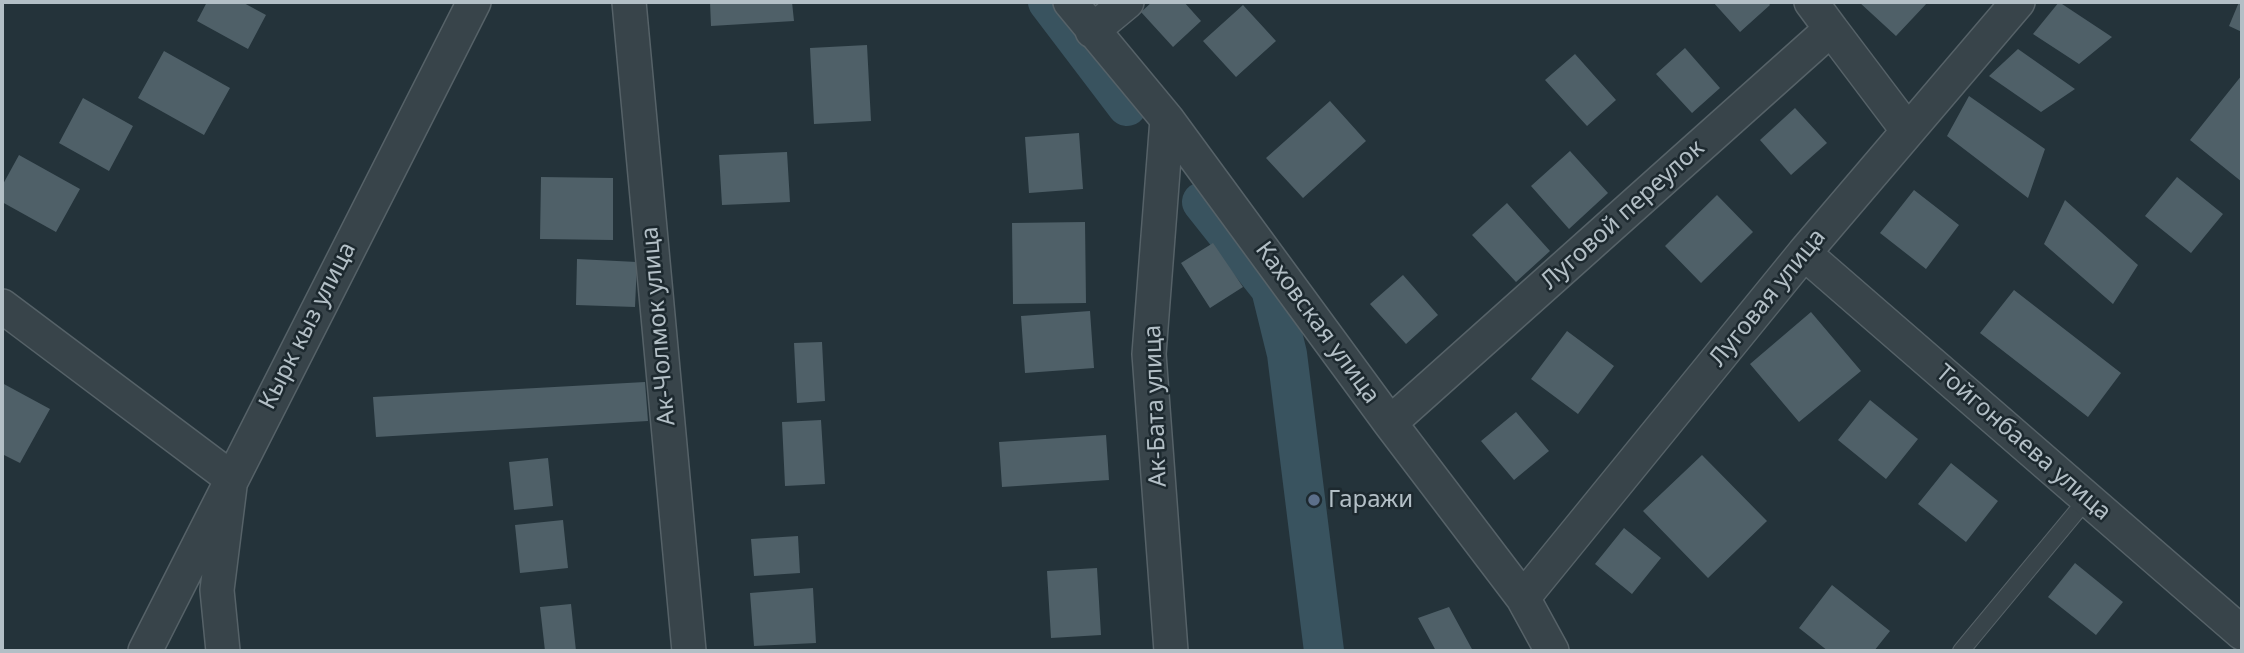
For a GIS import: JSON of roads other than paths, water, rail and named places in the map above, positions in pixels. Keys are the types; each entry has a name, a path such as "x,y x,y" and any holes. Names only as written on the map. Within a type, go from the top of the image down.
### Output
{"street":[{"name":"Кырк кыз улица","path":"145,651 230,478 474,2"},
{"name":"Ак-Чолмок улица","path":"629,2 689,651"},
{"name":"Каховская улица","path":"1070,2 1167,119 1390,423 1524,598 1552,651"},
{"path":"1092,31 1127,2"},
{"path":"1811,2 1908,131"},
{"name":"Луговая улица","path":"1524,598 1804,253 2018,2"},
{"name":"Луговой переулок","path":"1390,423 1831,29"},
{"name":"Ак-Бата улица","path":"1167,119 1149,354 1171,651"},
{"name":"Тойгонбаева улица","path":"1804,253 2242,633"},
{"path":"2,306 230,478 217,590 223,651"}],"lane":[{"path":"1961,651 2087,499"}],"waterway":[{"path":"1048,2 1127,106"},
{"path":"1202,202 1271,289 1287,354 1324,651"}],"place":[{"name":"Гаражи","path":"1314,500"}]}
